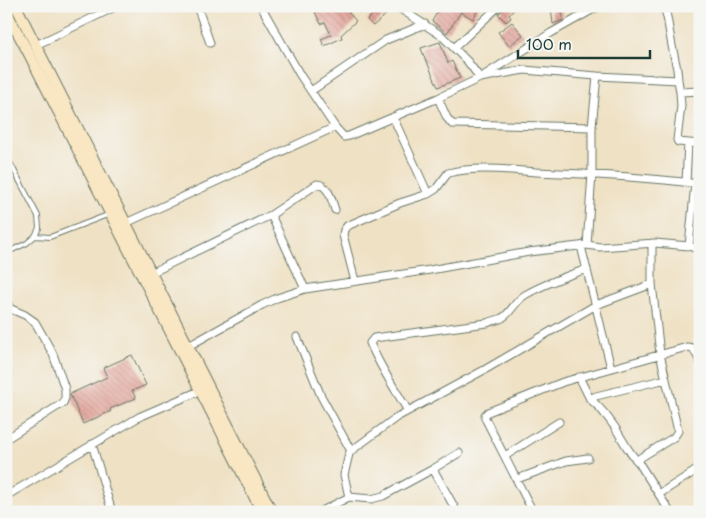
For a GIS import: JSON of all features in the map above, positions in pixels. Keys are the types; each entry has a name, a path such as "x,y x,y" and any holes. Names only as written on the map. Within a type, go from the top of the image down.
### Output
{"main road":[{"path":"16,6 151,273 184,349"},
{"path":"6,11 30,54 110,214 184,349 262,512"},
{"path":"204,389 272,512"}],"street":[{"path":"36,45 116,6"},
{"path":"198,6 210,43"},
{"path":"261,6 300,75 334,127 344,137 393,118 480,78 551,32 599,6"},
{"path":"396,6 442,36 468,62 480,78"},
{"path":"454,48 499,6"},
{"path":"664,6 680,92 681,106 677,140 678,142 700,144"},
{"path":"311,91 386,40 425,24"},
{"path":"480,78 524,70 678,80"},
{"path":"597,76 592,127 592,174 584,246 587,269 611,368"},
{"path":"680,92 700,91"},
{"path":"438,98 447,118 452,124 592,127"},
{"path":"393,118 428,194"},
{"path":"126,223 334,127"},
{"path":"686,182 688,143"},
{"path":"355,281 343,236 347,226 428,194 436,189 448,173 458,171 487,170 592,174 697,183 689,246"},
{"path":"151,273 271,215 317,184 321,184 326,188 335,210"},
{"path":"271,215 305,289"},
{"path":"639,463 640,458 674,437 678,431 660,354 652,284 652,243"},
{"path":"184,349 262,305 305,289 430,270 529,252 584,246 600,247 652,243 689,246 700,250"},
{"path":"408,411 372,348 370,343 374,338 487,322 502,318 508,313 515,302 524,296 566,276 587,269"},
{"path":"349,498 344,475 351,450 397,417 486,369 596,305 652,284"},
{"path":"6,439 62,403 65,398 65,389 53,354 35,322 25,314 9,309"},
{"path":"298,337 321,396 351,450"},
{"path":"533,512 485,418 488,412 563,382 660,354 691,347 700,361"},
{"path":"579,377 590,399 600,407 670,512"},
{"path":"590,399 666,379"},
{"path":"6,496 139,417 204,389"},
{"path":"505,456 559,422"},
{"path":"92,444 112,512"},
{"path":"320,512 349,498 371,499 383,496 459,453"},
{"path":"516,479 561,462 588,458"},
{"path":"659,494 700,468"},
{"path":"433,469 457,512"}],"lane":[{"path":"6,155 38,216 39,228 35,236 27,243 6,253"},
{"path":"35,236 50,237 110,214"},
{"path":"6,293 9,309"}],"building":[{"path":"327,6 343,6 356,21 341,35 342,38 324,46 321,39 331,35 325,22 321,24 315,12"},
{"path":"382,6 385,6 390,11 373,26 367,20"},
{"path":"441,6 480,6 473,19 461,12 447,33 432,21"},
{"path":"504,6 517,6 509,15 511,18 506,22 498,14 503,10"},
{"path":"561,6 563,20 553,24 551,7"},
{"path":"512,22 523,35 509,46 498,32"},
{"path":"440,42 448,63 452,61 460,78 438,87 421,48"},
{"path":"132,355 146,385 132,391 136,398 110,409 111,411 83,424 70,394 107,377 103,368"}]}
